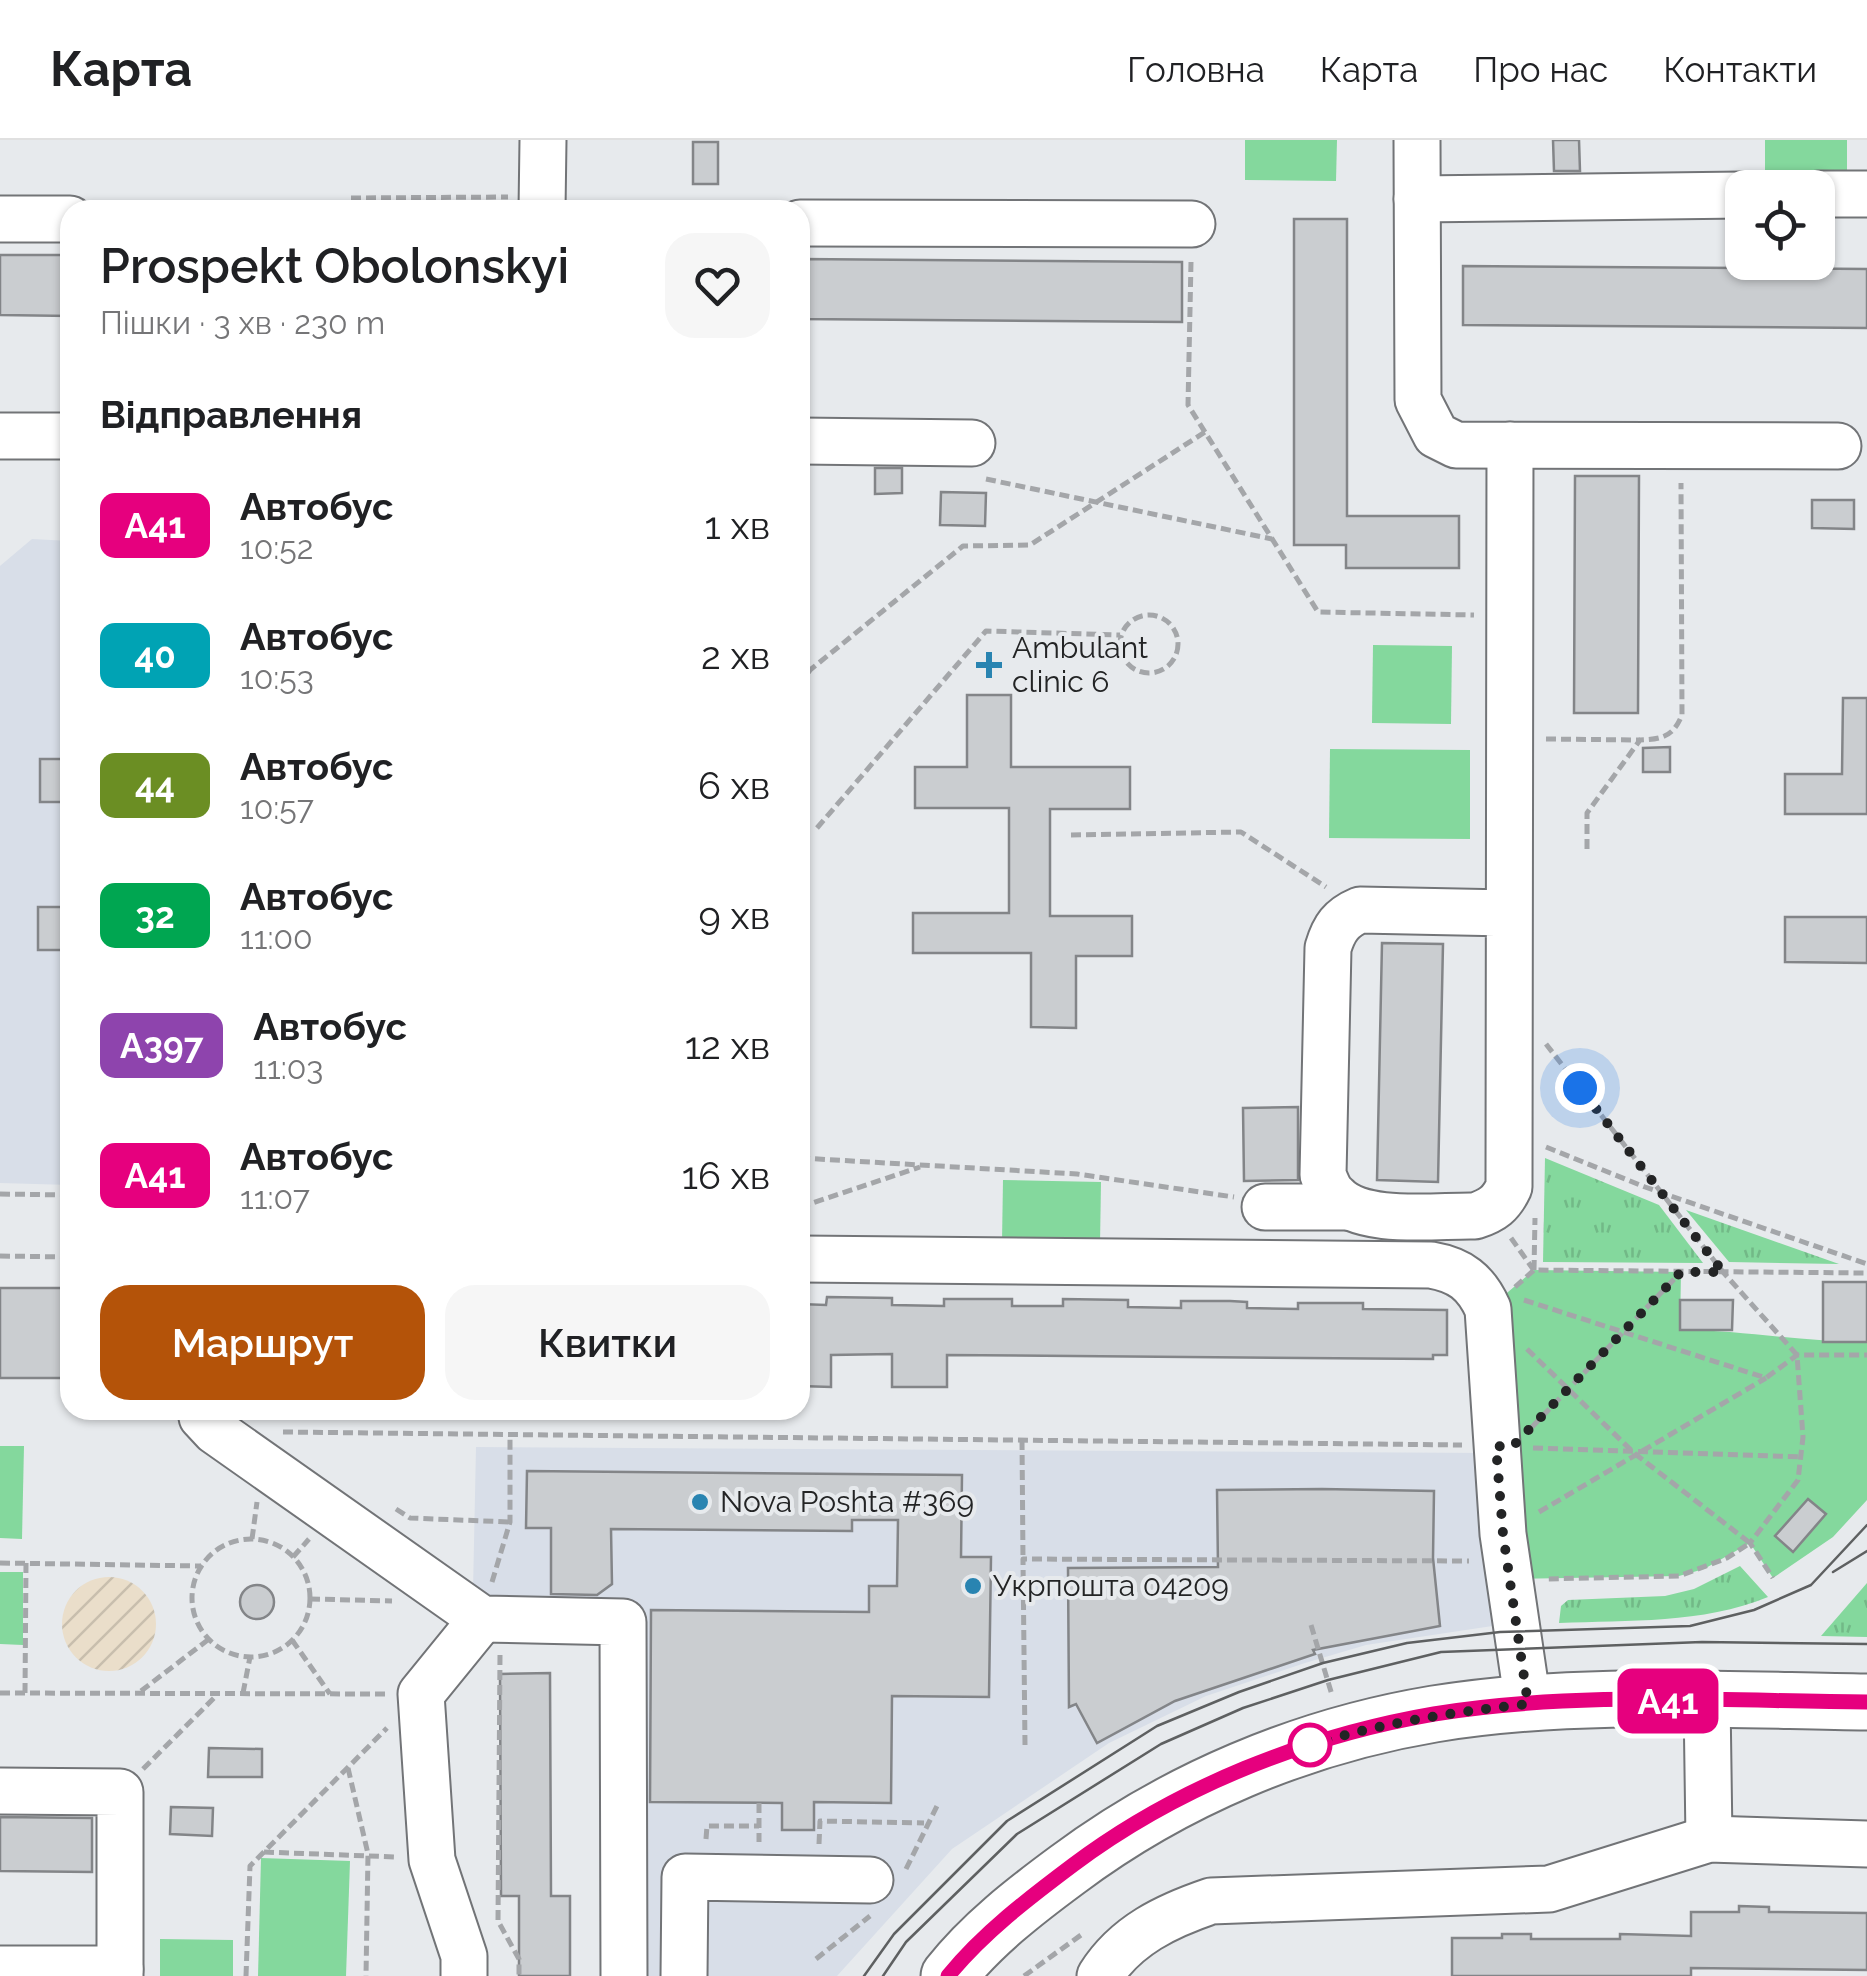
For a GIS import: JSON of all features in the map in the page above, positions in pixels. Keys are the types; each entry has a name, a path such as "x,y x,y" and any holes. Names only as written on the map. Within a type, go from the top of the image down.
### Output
{"main road":[{"path":"948,1976 967,1953 1034,1894 1108,1839 1182,1796 1290,1752 1355,1731 1434,1714 1528,1704 1867,1702"}],"lane":[{"path":"542,200 543,140"},
{"path":"1417,140 1418,400 1436,435 1456,445 1838,446"},
{"path":"1835,194 1867,194"},
{"path":"1417,199 1725,195"},
{"path":"0,219 60,219"},
{"path":"810,223 1192,224"},
{"path":"0,436 60,436"},
{"path":"810,441 972,443"},
{"path":"1508,914 1360,910 1346,916 1334,930 1328,948 1323,1175 1333,1195 1348,1207 1370,1215 1475,1216 1492,1211 1509,1187 1510,445"},
{"path":"1265,1207 1348,1207"},
{"path":"810,1259 1430,1265 1450,1268 1467,1278 1488,1309 1504,1446 1503,1534 1528,1704"},
{"path":"208,1420 215,1431 480,1624 623,1622 624,1976"},
{"path":"464,1976 464,1956 432,1860 421,1694 480,1624"},
{"path":"1707,1700 1709,1839"},
{"path":"0,1791 120,1792 120,1972 0,1969"},
{"path":"1100,1976 1115,1953 1166,1916 1211,1901 1549,1889 1709,1839 1867,1844"},
{"path":"684,1976 685,1878 870,1880"}],"path":[{"path":"348,200 426,200"},
{"path":"1192,224 1188,405 1318,612 1510,616"},
{"path":"810,670 963,546 1030,545 1205,432"},
{"path":"972,443 978,477 1272,540"},
{"path":"1509,738 1640,740 1663,738 1677,728 1682,715 1680,445"},
{"path":"1152,615 1170,624 1176,632 1177,652 1167,667 1158,672 1140,672 1120,653 1120,634 1133,619 1152,615"},
{"path":"816,828 986,631 1120,634"},
{"path":"1586,849 1588,813 1640,740"},
{"path":"1070,835 1241,832 1360,910"},
{"path":"1510,1579 1679,1576 1716,1564 1750,1542 1798,1480 1802,1457 1797,1355 1723,1272 1540,1035"},
{"path":"1510,1133 1662,1193 1867,1264"},
{"path":"810,1159 1078,1174 1226,1194 1265,1207"},
{"path":"810,1204 925,1165"},
{"path":"0,1194 60,1195"},
{"path":"0,1256 60,1257"},
{"path":"1766,1378 1507,1294 1534,1270 1867,1272"},
{"path":"1504,1446 1567,1390 1681,1272"},
{"path":"1488,1309 1634,1454 1750,1542 1773,1578"},
{"path":"1023,1559 1488,1561 1503,1534 1766,1378 1797,1355 1867,1355"},
{"path":"283,1432 1504,1446 1634,1454 1802,1457"},
{"path":"510,1434 510,1522 480,1624 498,1921 519,1959 519,1976"},
{"path":"1022,1440 1025,1745"},
{"path":"394,1508 410,1518 510,1522"},
{"path":"252,1539 281,1548 302,1569 310,1599 308,1614 292,1640 266,1656 250,1657 235,1655 209,1639 197,1623 192,1604 201,1566 232,1542 252,1539"},
{"path":"0,1563 201,1566"},
{"path":"25,1693 26,1564"},
{"path":"310,1599 480,1624"},
{"path":"1310,1625 1332,1698"},
{"path":"138,1693 209,1639"},
{"path":"292,1640 330,1694"},
{"path":"243,1694 250,1657"},
{"path":"0,1693 421,1694"},
{"path":"120,1792 218,1694"},
{"path":"246,1976 250,1866 421,1694"},
{"path":"348,1768 368,1854 366,1976"},
{"path":"760,1803 760,1846"},
{"path":"808,1846 819,1846 820,1821 924,1823"},
{"path":"707,1826 760,1826"},
{"path":"264,1852 432,1860"},
{"path":"1024,1976 1085,1933"}],"shaded area":[{"path":"32,539 60,540 60,1185 0,1183 0,566"},
{"path":"476,1447 1488,1453 1499,1625 1366,1645 1305,1663 1206,1696 1109,1743 952,1849 837,1976 617,1976 613,1635 494,1630 473,1591"},
{"path":"109,1577 127,1581 142,1591 152,1606 156,1624 152,1642 142,1657 127,1667 109,1671 91,1667 76,1657 66,1642 62,1624 66,1606 76,1591 91,1581"}],"green space":[{"path":"1245,140 1337,140 1336,181 1245,180"},
{"path":"1765,140 1847,140 1847,177 1835,177 1835,170 1765,170"},
{"path":"1373,645 1452,646 1451,724 1372,723"},
{"path":"1330,749 1470,750 1470,839 1329,838"},
{"path":"1545,1158 1659,1205 1703,1263 1543,1262"},
{"path":"1003,1180 1101,1182 1100,1244 1002,1242"},
{"path":"1686,1210 1839,1264 1729,1262"},
{"path":"1534,1270 1681,1272 1680,1330 1867,1342 1867,1500 1833,1537 1773,1578 1750,1543 1704,1569 1679,1576 1509,1579 1488,1309"},
{"path":"0,1446 24,1446 22,1539 0,1538"},
{"path":"1740,1566 1768,1597 1691,1616 1559,1623 1561,1606 1568,1600 1665,1596 1694,1589"},
{"path":"0,1572 23,1572 23,1645 0,1644"},
{"path":"1867,1583 1867,1637 1821,1636"},
{"path":"261,1858 350,1861 346,1976 258,1976"},
{"path":"160,1939 233,1940 233,1976 160,1976"}],"building":[{"path":"1553,140 1579,140 1580,171 1554,171"},
{"path":"693,142 718,142 718,184 693,184"},
{"path":"1294,219 1347,219 1347,516 1459,516 1459,568 1346,568 1346,545 1294,545"},
{"path":"0,255 60,255 60,316 0,315"},
{"path":"810,259 1182,262 1182,322 810,319"},
{"path":"1463,266 1725,268 1725,280 1835,280 1835,269 1867,269 1867,328 1463,325"},
{"path":"875,468 902,468 902,493 875,494"},
{"path":"1575,476 1639,476 1638,713 1574,713"},
{"path":"941,492 986,493 985,526 940,525"},
{"path":"1812,500 1854,500 1854,529 1812,528"},
{"path":"967,695 1011,695 1011,767 1130,767 1130,809 1050,809 1050,916 1132,916 1132,956 1076,956 1076,1028 1031,1027 1031,953 913,953 913,913 1009,913 1009,808 915,808 915,767 967,767"},
{"path":"1843,698 1867,698 1867,814 1785,814 1785,774 1842,774"},
{"path":"1670,747 1670,772 1643,772 1643,748"},
{"path":"40,759 60,759 60,802 40,802"},
{"path":"38,907 60,907 60,950 38,950"},
{"path":"1785,917 1867,917 1867,963 1785,962"},
{"path":"1382,943 1443,944 1438,1182 1377,1180"},
{"path":"1298,1107 1298,1180 1244,1181 1243,1108"},
{"path":"1823,1282 1867,1282 1867,1342 1823,1342"},
{"path":"0,1288 60,1288 60,1378 0,1378"},
{"path":"827,1297 892,1298 892,1305 944,1306 944,1299 1012,1299 1012,1306 1063,1306 1063,1299 1128,1300 1128,1307 1181,1308 1181,1301 1247,1302 1247,1308 1298,1309 1298,1303 1363,1303 1363,1309 1447,1310 1447,1355 1433,1355 1433,1359 947,1355 947,1387 892,1387 892,1354 831,1355 831,1387 810,1386 810,1304 826,1305"},
{"path":"1680,1300 1733,1300 1732,1330 1680,1330"},
{"path":"527,1471 962,1475 961,1557 991,1557 989,1697 892,1696 891,1803 814,1802 814,1830 782,1830 782,1803 650,1802 651,1610 869,1612 869,1586 897,1586 898,1520 852,1520 852,1531 611,1529 612,1584 597,1595 551,1594 551,1528 526,1528"},
{"path":"1217,1490 1434,1491 1433,1558 1440,1626 1313,1650 1315,1654 1175,1701 1097,1743 1076,1704 1069,1707 1068,1568 1218,1567"},
{"path":"1808,1499 1826,1514 1793,1552 1775,1536"},
{"path":"257,1585 269,1590 274,1602 269,1614 257,1619 245,1614 240,1602 245,1590"},
{"path":"550,1673 551,1896 570,1896 570,1976 519,1976 519,1896 501,1896 500,1674"},
{"path":"209,1748 262,1749 262,1777 208,1777"},
{"path":"171,1807 213,1808 212,1836 170,1834"},
{"path":"0,1817 92,1818 92,1872 0,1871"},
{"path":"1739,1906 1769,1907 1769,1912 1867,1913 1867,1970 1691,1968 1691,1976 1452,1976 1452,1938 1502,1938 1502,1934 1531,1934 1531,1939 1620,1939 1620,1934 1691,1936 1691,1912 1739,1912"}],"tram line":[{"path":"864,1976 894,1934 1007,1821 1157,1726 1323,1663 1407,1643 1500,1632 1690,1626 1754,1610 1811,1585 1867,1525"},
{"path":"1833,1572 1867,1551"},
{"path":"883,1976 906,1942 1017,1834 1161,1744 1243,1708 1328,1680 1441,1652 1702,1642 1867,1644"}],"bus line":[{"name":"A41","path":"948,1976 967,1953 1034,1894 1108,1839 1182,1796 1290,1752 1355,1731 1434,1714 1548,1702 1867,1702"}],"place":[{"name":"Ambulant clinic 6","path":"989,665"},
{"name":"Nova Poshta #369","path":"700,1502"},
{"name":"Укрпошта 04209","path":"973,1586"}],"route":[{"path":"1310,1745 1434,1714 1528,1704 1503,1534 1496,1446 1512,1447 1681,1272 1723,1272 1580,1088"}]}
